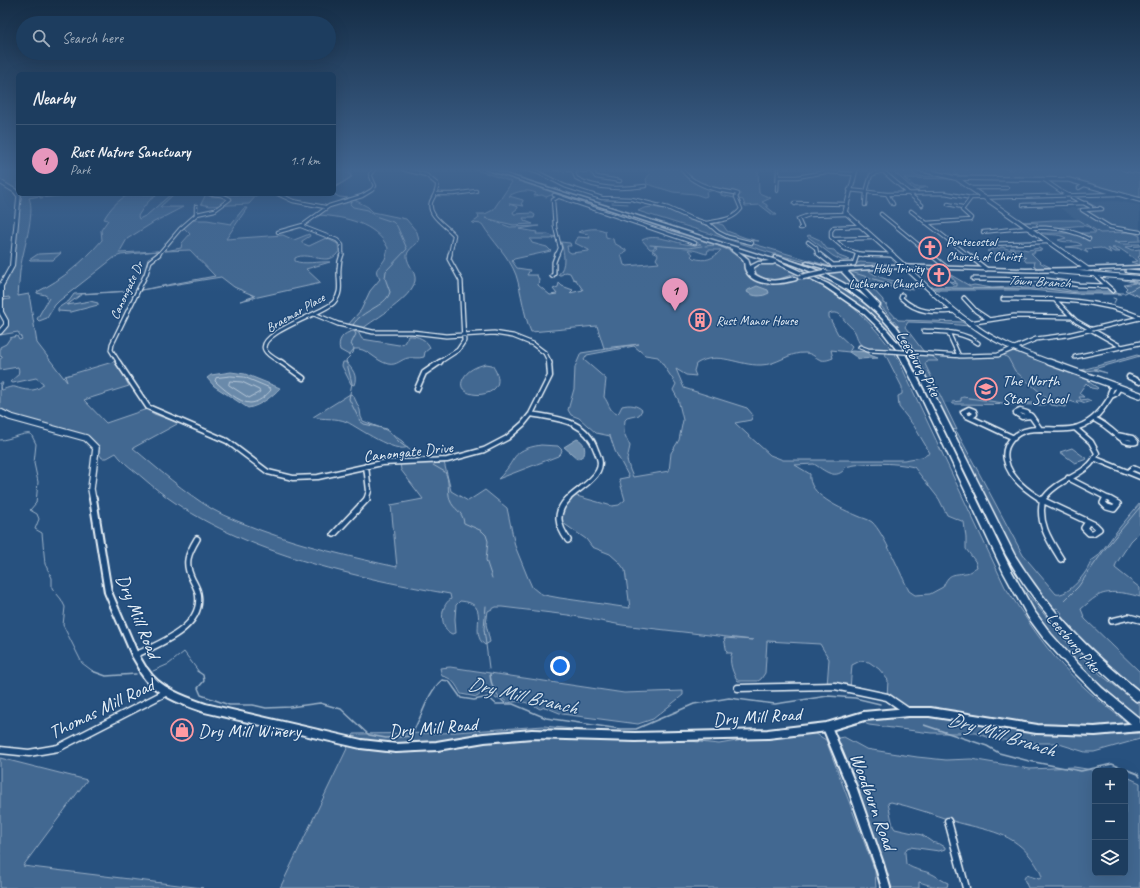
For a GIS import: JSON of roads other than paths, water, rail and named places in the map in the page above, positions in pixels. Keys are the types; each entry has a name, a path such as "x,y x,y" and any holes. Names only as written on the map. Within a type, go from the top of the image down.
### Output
{"highway":[{"path":"618,210 624,213 625,216 634,214 812,270"},
{"name":"Leesburg Pike","path":"629,210 764,253 812,270 848,288 887,317 906,344 1004,543 1027,583 1072,639 1140,698"},
{"name":"Leesburg Pike","path":"625,216 640,218 789,267 826,285 851,300 871,317 890,336 906,362 1008,573 1031,614 1053,643 1075,667 1099,691 1140,726"},
{"path":"691,234 728,247 741,255 747,262 748,271 756,278 776,283 794,279"},
{"path":"764,253 829,268 850,269"},
{"path":"789,267 776,263 763,262 753,264 750,270 753,274 764,280 777,282 794,279"},
{"path":"850,269 845,272 870,297 887,317"}],"main road":[{"path":"850,269 905,267 1051,271 1140,267"},
{"path":"794,279 829,268"}],"street":[{"path":"0,332 6,325 6,321 0,307 2,283 12,266 18,210"},
{"path":"197,210 197,214 213,210"},
{"path":"278,232 301,226 311,221 322,210"},
{"path":"417,388 420,378 424,373 460,348 464,341 461,281 449,259 454,235 431,210"},
{"path":"552,276 554,274 554,262 560,248 555,227 554,210"},
{"path":"605,210 625,216 695,242"},
{"path":"671,210 706,223 725,236 752,243"},
{"path":"706,223 726,220 740,210"},
{"path":"844,210 905,267 969,323 992,337 1015,348 1072,372 1140,395"},
{"path":"926,223 970,220 970,217 963,210"},
{"path":"1002,210 1049,242 1085,270 1093,273 1140,278"},
{"path":"1083,210 1110,227 1140,232"},
{"path":"911,211 986,269"},
{"name":"Canongate Dr","path":"119,330 146,274 150,261 159,254 197,214"},
{"path":"800,228 802,228 798,221 803,216 847,214"},
{"path":"880,214 947,268"},
{"name":"Braemar Place","path":"301,226 337,240 344,247 339,264 338,296 330,305 275,333 267,340 264,346 267,353 303,378"},
{"path":"860,226 833,228 830,235 833,239 857,255 866,257 892,255"},
{"path":"983,232 1030,229 1062,229 1077,232 1089,239"},
{"path":"833,239 873,238"},
{"path":"808,242 816,248 817,253 829,268 854,264 857,255"},
{"path":"988,244 1049,242"},
{"path":"1127,271 1140,272"},
{"path":"1093,273 1113,291"},
{"path":"973,279 1046,280 1080,285 1107,286"},
{"path":"902,295 901,298 907,304 920,311 932,313 954,311"},
{"path":"964,298 976,311 989,319"},
{"path":"1003,299 1105,304 1122,309 1140,318"},
{"path":"1056,301 1071,316 1091,330 1122,348"},
{"name":"Canongate Drive","path":"119,330 111,346 112,354 144,402 151,409 223,439 236,447 264,470 279,476 296,478 313,478 390,462 434,462 475,453 507,438 519,428 531,414 551,372 550,364 545,353 533,344 512,336 494,333 442,336 412,332 367,331 338,324 314,314"},
{"path":"969,323 1014,316 1071,316"},
{"path":"860,347 868,350 959,356 998,355 1036,339 1067,336 1140,318"},
{"path":"924,331 948,332 966,336 978,343"},
{"path":"948,332 959,356"},
{"path":"1075,358 1140,343"},
{"path":"1129,377 1140,382"},
{"path":"1111,396 1110,393 1113,386"},
{"path":"1088,522 1043,500 1022,486 1006,462 1004,454 1005,449 1014,438 1024,432 1040,429 1075,428 1094,419 1101,413 1111,396 1115,394 1119,388"},
{"name":"Dry Mill Road","path":"0,412 10,417 86,438 96,448 91,489 108,592 135,656 148,677 168,692 188,703 205,708 378,747 396,748 437,746 484,738 532,734 635,737 768,734 826,726 864,716 908,712 930,712 1037,729 1095,731 1126,729 1140,726"},
{"path":"531,414 572,424 582,428 591,436 600,459 600,466 596,475 567,500 559,512 559,525 568,540"},
{"path":"1031,416 1040,429"},
{"path":"970,417 1014,438"},
{"path":"1094,419 1117,435"},
{"path":"1061,559 1045,530 1041,517 1043,500 1053,487 1093,464 1097,455 1094,446 1086,436 1075,428"},
{"path":"1096,459 1140,477"},
{"path":"334,534 367,499 369,491 366,466"},
{"path":"1128,472 1133,468 1140,471"},
{"path":"1068,478 1106,498"},
{"path":"135,656 175,635 186,625 194,614 199,598 188,569 187,560 188,555 197,539"},
{"path":"1112,620 1129,617 1140,620"},
{"name":"Dry Mill Road","path":"738,688 835,686 887,697 908,712"},
{"name":"Thomas Mill Road","path":"0,750 19,754 39,754 58,748 168,692"},
{"name":"Woodburn Road","path":"826,726 836,746 858,805 882,872 886,888"},
{"path":"948,821 966,888"}],"water":[{"path":"757,286 768,290 769,293 758,296 747,292 748,290"},
{"path":"849,352 868,352 870,355 878,358 859,359"},
{"path":"231,372 245,374 280,388 266,400 248,408 214,386 207,378 211,375"},
{"path":"577,439 583,443 585,450 584,455 578,459 564,447"}],"waterway":[{"path":"353,325 362,316 388,297 390,292 385,278 386,271 407,249 397,226 393,222 375,216 369,210"},
{"path":"650,245 688,248 702,246"},
{"path":"705,246 716,245 735,253"},
{"name":"Town Branch","path":"851,272 897,286 924,288"},
{"path":"779,279 795,274"},
{"path":"1129,280 1139,284"},
{"name":"Town Branch","path":"934,288 1048,289 1077,293 1125,293 1140,285"},
{"path":"1113,298 1116,299 1114,303"},
{"path":"354,331 356,334 351,344 354,349 353,353 346,360 352,383 349,399 360,421 364,424 387,429 400,443 423,459"},
{"name":"Dry Mill Branch","path":"0,440 31,434 36,444 34,463 38,482 36,503 30,510 37,514 39,519 35,529 42,533 45,564 52,578 52,588 61,599 65,607 63,625 82,663 93,671"},
{"path":"433,465 445,472 450,500 462,515 464,523 482,531 486,535 488,541 486,560 492,578"},
{"path":"1064,601 1078,587 1105,549 1140,507"},
{"path":"486,606 484,629 489,668"},
{"name":"Dry Mill Branch","path":"153,671 169,664 184,652 199,672"},
{"name":"Dry Mill Branch","path":"93,671 106,676 136,674"},
{"name":"Dry Mill Branch","path":"197,671 203,675 204,681 198,688 201,695 229,705 253,705 266,708 290,707 320,703 341,709 369,735 386,738 410,736 428,700 436,686 442,680 449,681 461,698 474,700 488,697 496,704 506,704"},
{"path":"490,674 495,691 499,698 506,704"},
{"name":"Dry Mill Branch","path":"506,704 513,704 546,718 620,729 636,729 694,704 729,698 775,704 828,696 855,698 880,704"},
{"name":"Dry Mill Branch","path":"924,725 987,746 999,753 1029,761 1081,771 1112,764 1138,774 1140,777"}],"place":[{"name":"Pentecostal Church of Christ","path":"930,248"},
{"name":"Holy Trinity Lutheran Church","path":"939,275"},
{"name":"Rust Nature Sanctuary","path":"675,311"},
{"name":"Rust Manor House","path":"700,320"},
{"name":"The North Star School","path":"986,389"},
{"name":"Dry Mill Winery","path":"182,730"}]}
